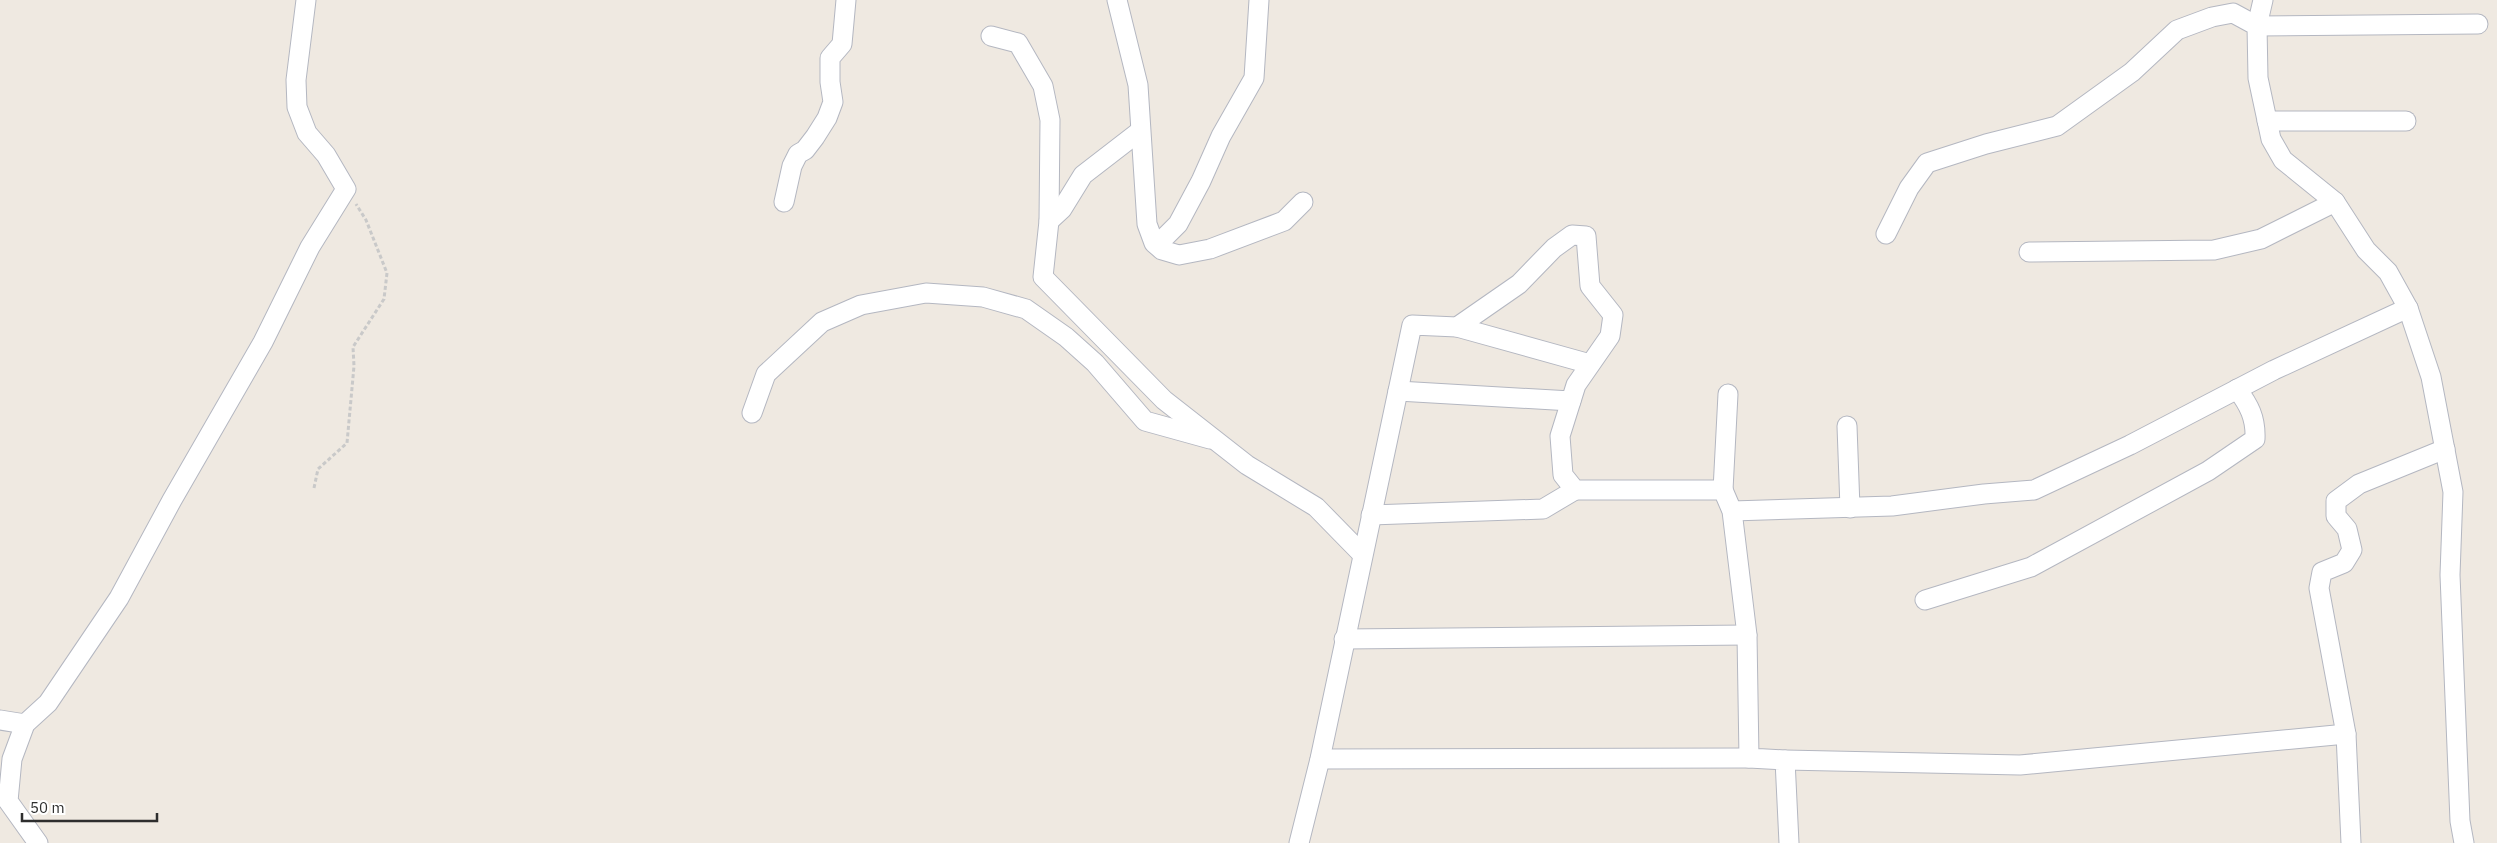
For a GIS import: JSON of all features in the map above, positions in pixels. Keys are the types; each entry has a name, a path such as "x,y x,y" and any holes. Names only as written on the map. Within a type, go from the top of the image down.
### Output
{"street":[{"path":"38,843 8,801 12,759 25,724 48,703 119,598 172,500 263,342 310,247 346,189 326,155 307,133 297,107 296,80 306,0"},
{"path":"784,202 795,160 815,137 827,118 833,102 830,82 830,58 842,44 846,0"},
{"path":"1117,0 1138,85 1147,224 1157,245 1162,250 1179,255 1210,249 1284,221 1302,202"},
{"path":"1157,245 1178,224 1201,181 1221,136 1254,78 1259,0"},
{"path":"2263,0 2257,26 2258,78 2271,139 2283,160 2335,202 2366,250 2388,272 2408,308 2431,377 2452,492 2450,575 2460,822 2464,843"},
{"path":"1886,234 1909,188 1927,163 1986,144 2057,126 2132,72 2177,30 2212,17 2233,13 2257,26 2478,24"},
{"path":"991,36 1018,43 1042,86 1050,120 1049,220 1043,277 1164,400 1246,465 1316,507 1362,554"},
{"path":"2267,121 2406,121"},
{"path":"1049,220 1062,209 1083,176 1140,131"},
{"path":"2029,252 2214,250 2261,239 2335,202"},
{"path":"1457,327 1519,284 1554,248 1572,235 1586,236 1590,286 1612,315 1610,336 1576,386 1560,436 1563,475 1575,490"},
{"path":"752,413 766,374 822,322 861,305 926,293 983,297 1026,309 1066,337 1095,362 1145,421 1216,441"},
{"path":"1732,510 1892,506 1984,494 2034,490 2130,445 2274,370 2408,308"},
{"path":"1299,843 1320,759 1412,325 1457,327 1590,364"},
{"path":"1925,600 2031,567 2208,471 2255,438 2256,423 2248,403 2237,389"},
{"path":"1398,391 1571,401"},
{"path":"1728,394 1723,490 1732,510 1747,635 1749,758"},
{"path":"1847,426 1850,508"},
{"path":"2351,843 2346,734 2319,588 2322,572 2344,563 2352,550 2347,529 2336,516 2336,501 2359,484 2445,449"},
{"path":"1371,515 1543,509 1575,490 1723,490"},
{"path":"1344,639 1747,635"},
{"path":"0,720 25,724"},
{"path":"1320,759 1749,758 2020,765 2346,734"},
{"path":"1785,760 1789,843"}],"path":[{"path":"314,488 318,468 347,443 354,366 353,347 384,299 387,272 366,220 346,189"}]}
